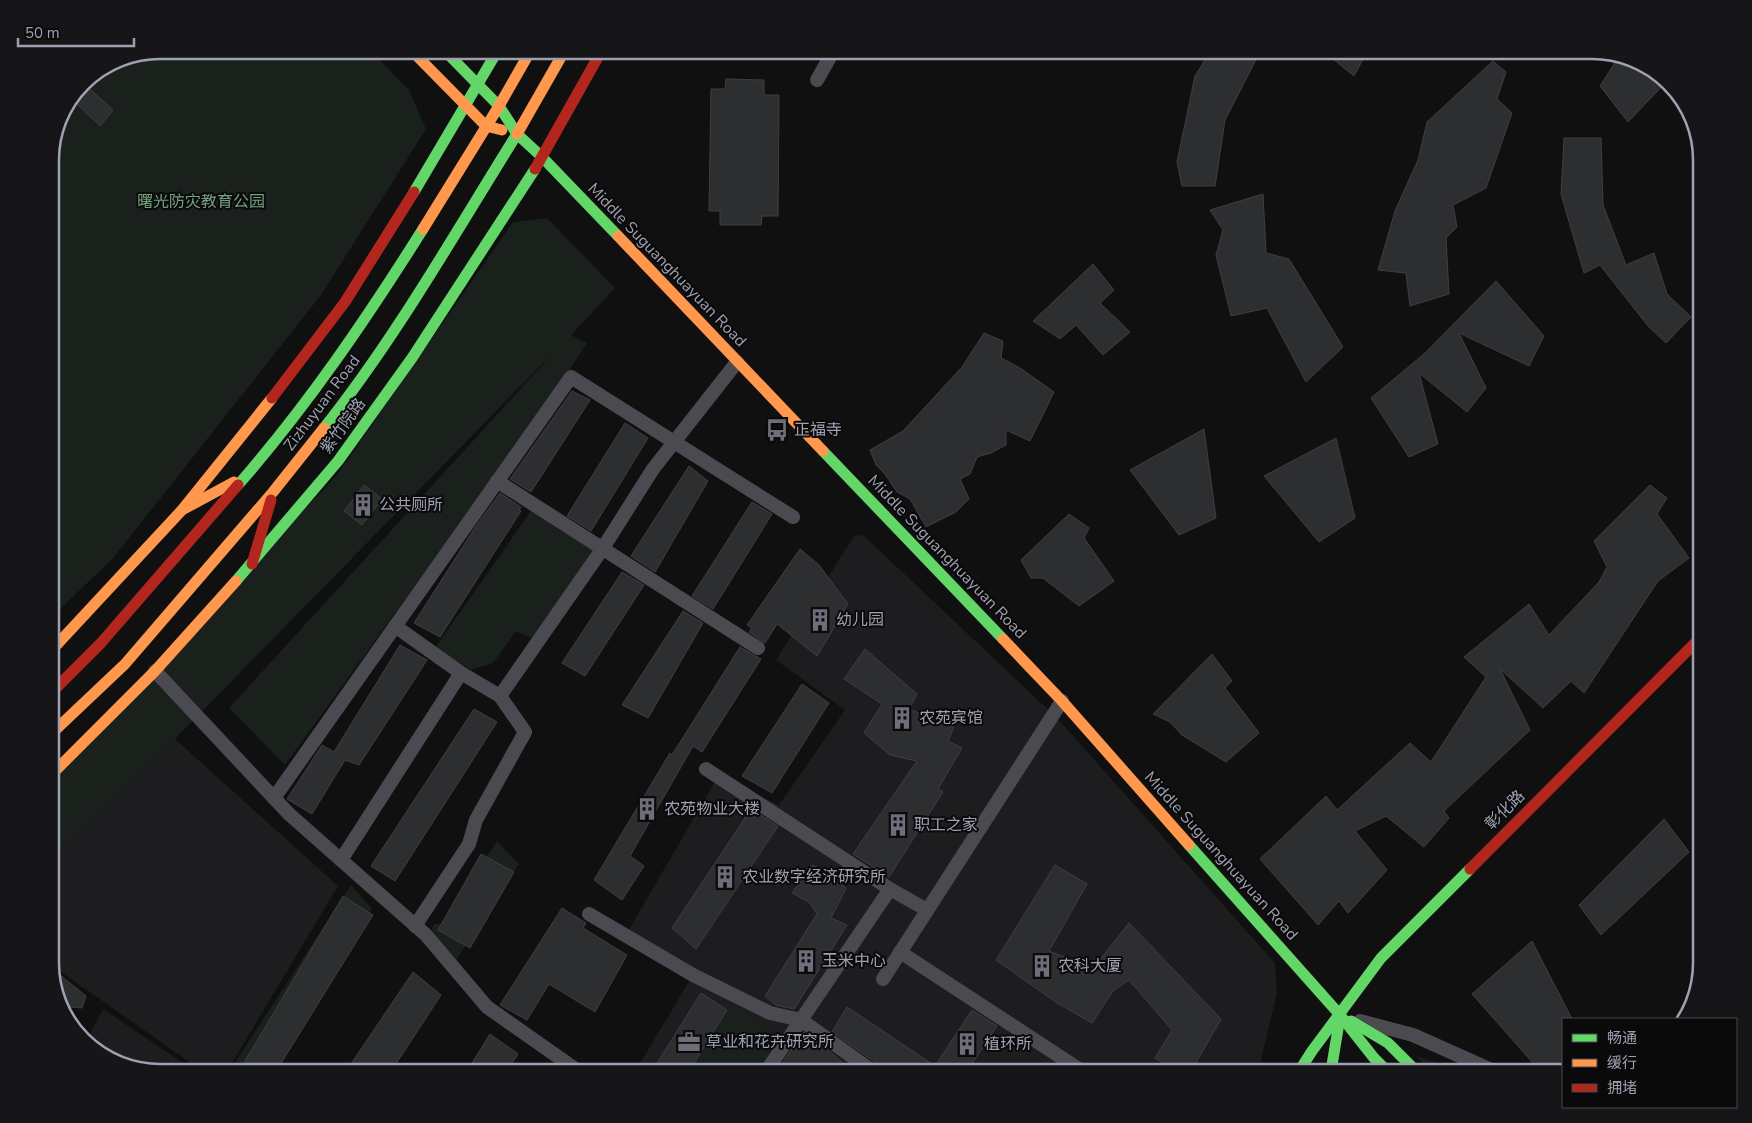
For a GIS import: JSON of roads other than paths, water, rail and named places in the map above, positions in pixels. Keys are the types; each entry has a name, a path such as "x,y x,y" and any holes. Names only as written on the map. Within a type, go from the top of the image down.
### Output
{"main road":[{"path":"420,59 486,126 517,134"},
{"path":"453,59 499,106 517,134"},
{"path":"59,642 182,510 284,384 345,302 389,234 493,59"},
{"name":"Zizhuyuan Road","path":"59,685 101,643 248,474 323,380 390,280 499,106 526,59"},
{"name":"Zizhuyuan Road","path":"59,726 125,664 273,492 348,399 402,319 517,134 560,59"},
{"name":"紫竹院路","path":"59,767 155,671 252,564 338,461 412,358 542,157 597,59"},
{"name":"Middle Suguanghuayuan Road","path":"517,134 542,157 1062,701 1340,1015 1380,1064"},
{"path":"182,510 248,474"},
{"path":"252,564 273,492"},
{"name":"彰化路","path":"1304,1064 1381,958 1693,645"},
{"path":"1340,1015 1388,1042 1409,1064"},
{"name":"彰化路","path":"1332,1064 1340,1015"}],"street":[{"path":"817,80 829,59"},
{"path":"500,696 603,548 653,469 737,362"},
{"path":"274,798 572,377 793,517"},
{"path":"497,481 758,648"},
{"path":"395,626 461,673 500,696 525,732 476,820 469,844 415,926"},
{"path":"155,671 289,814 426,935 487,1007 568,1064"},
{"path":"341,860 461,673"},
{"path":"883,979 1062,701"},
{"path":"706,769 890,889 927,910"},
{"path":"771,1064 890,889"},
{"path":"589,914 693,975 770,1013 802,1020 863,1064"},
{"path":"900,952 1071,1064"},
{"path":"1340,1015 1412,1035 1478,1064"}],"place":[{"name":"正福寺","path":"777,430"},
{"name":"公共厕所","path":"363,505"},
{"name":"幼儿园","path":"820,620"},
{"name":"农苑宾馆","path":"902,718"},
{"name":"农苑物业大楼","path":"647,809"},
{"name":"职工之家","path":"898,825"},
{"name":"农业数字经济研究所","path":"725,877"},
{"name":"玉米中心","path":"806,961"},
{"name":"农科大厦","path":"1042,966"},
{"name":"草业和花卉研究所","path":"689,1042"},
{"name":"植环所","path":"967,1044"}],"park label":[{"name":"曙光防灾教育公园","path":"201,202"}]}
